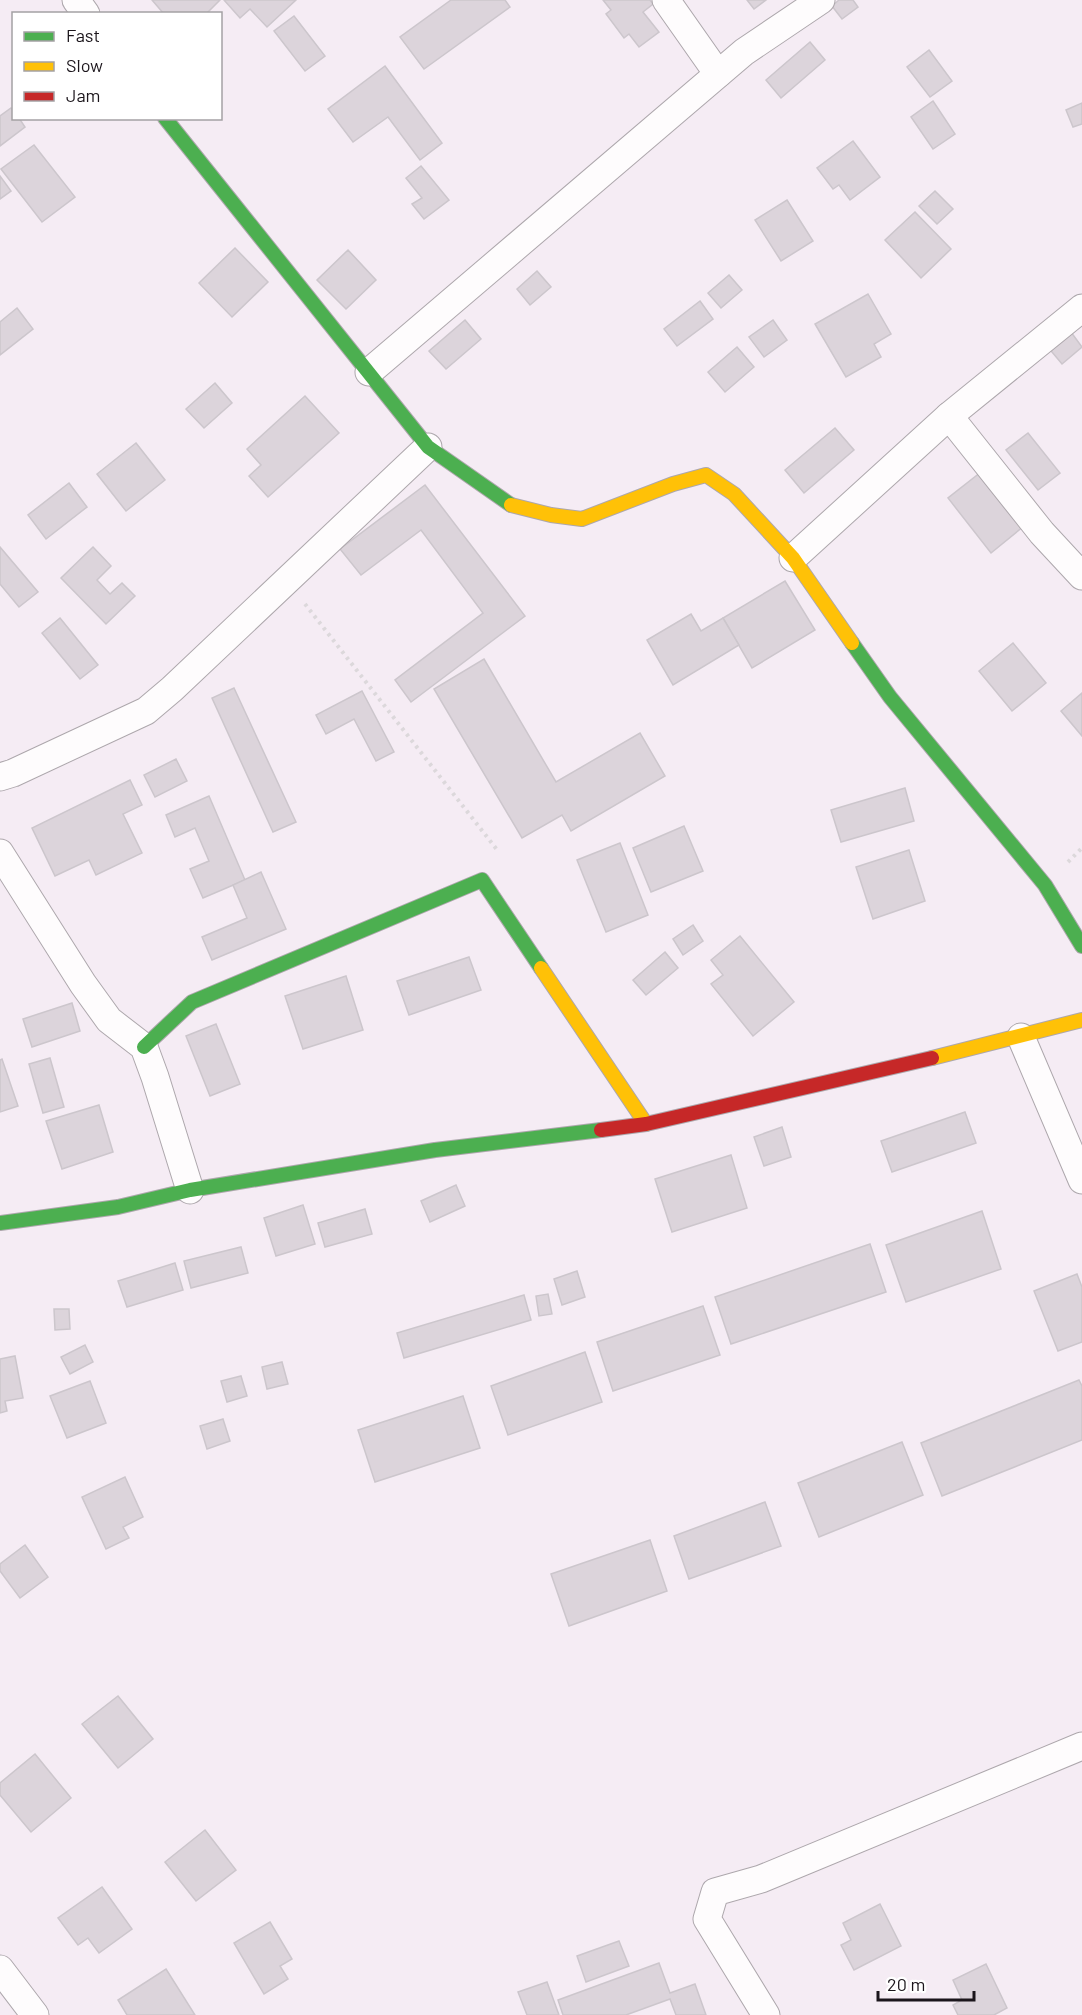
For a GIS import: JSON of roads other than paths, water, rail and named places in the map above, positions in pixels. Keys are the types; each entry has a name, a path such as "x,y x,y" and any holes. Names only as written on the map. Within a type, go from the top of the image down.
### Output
{"street":[{"path":"666,0 718,74"},
{"path":"369,372 744,52 821,0"},
{"path":"167,120 429,447 514,507 582,519 674,484 706,475 734,494 793,558 890,697 1045,885 1082,946"},
{"path":"793,558 949,416 1082,308"},
{"path":"949,416 1041,533 1082,576"},
{"path":"0,777 146,711 429,447"},
{"path":"0,853 83,984 109,1020 144,1047 190,1190"},
{"path":"144,1047 192,1002 482,880 646,1124"},
{"path":"0,1223 118,1207 190,1190 435,1150 646,1124 1021,1037 1082,1020"},
{"path":"1021,1037 1082,1179"},
{"path":"766,2015 707,1919 715,1892 761,1879 1082,1746"},
{"path":"0,1970 36,2015"}]}
